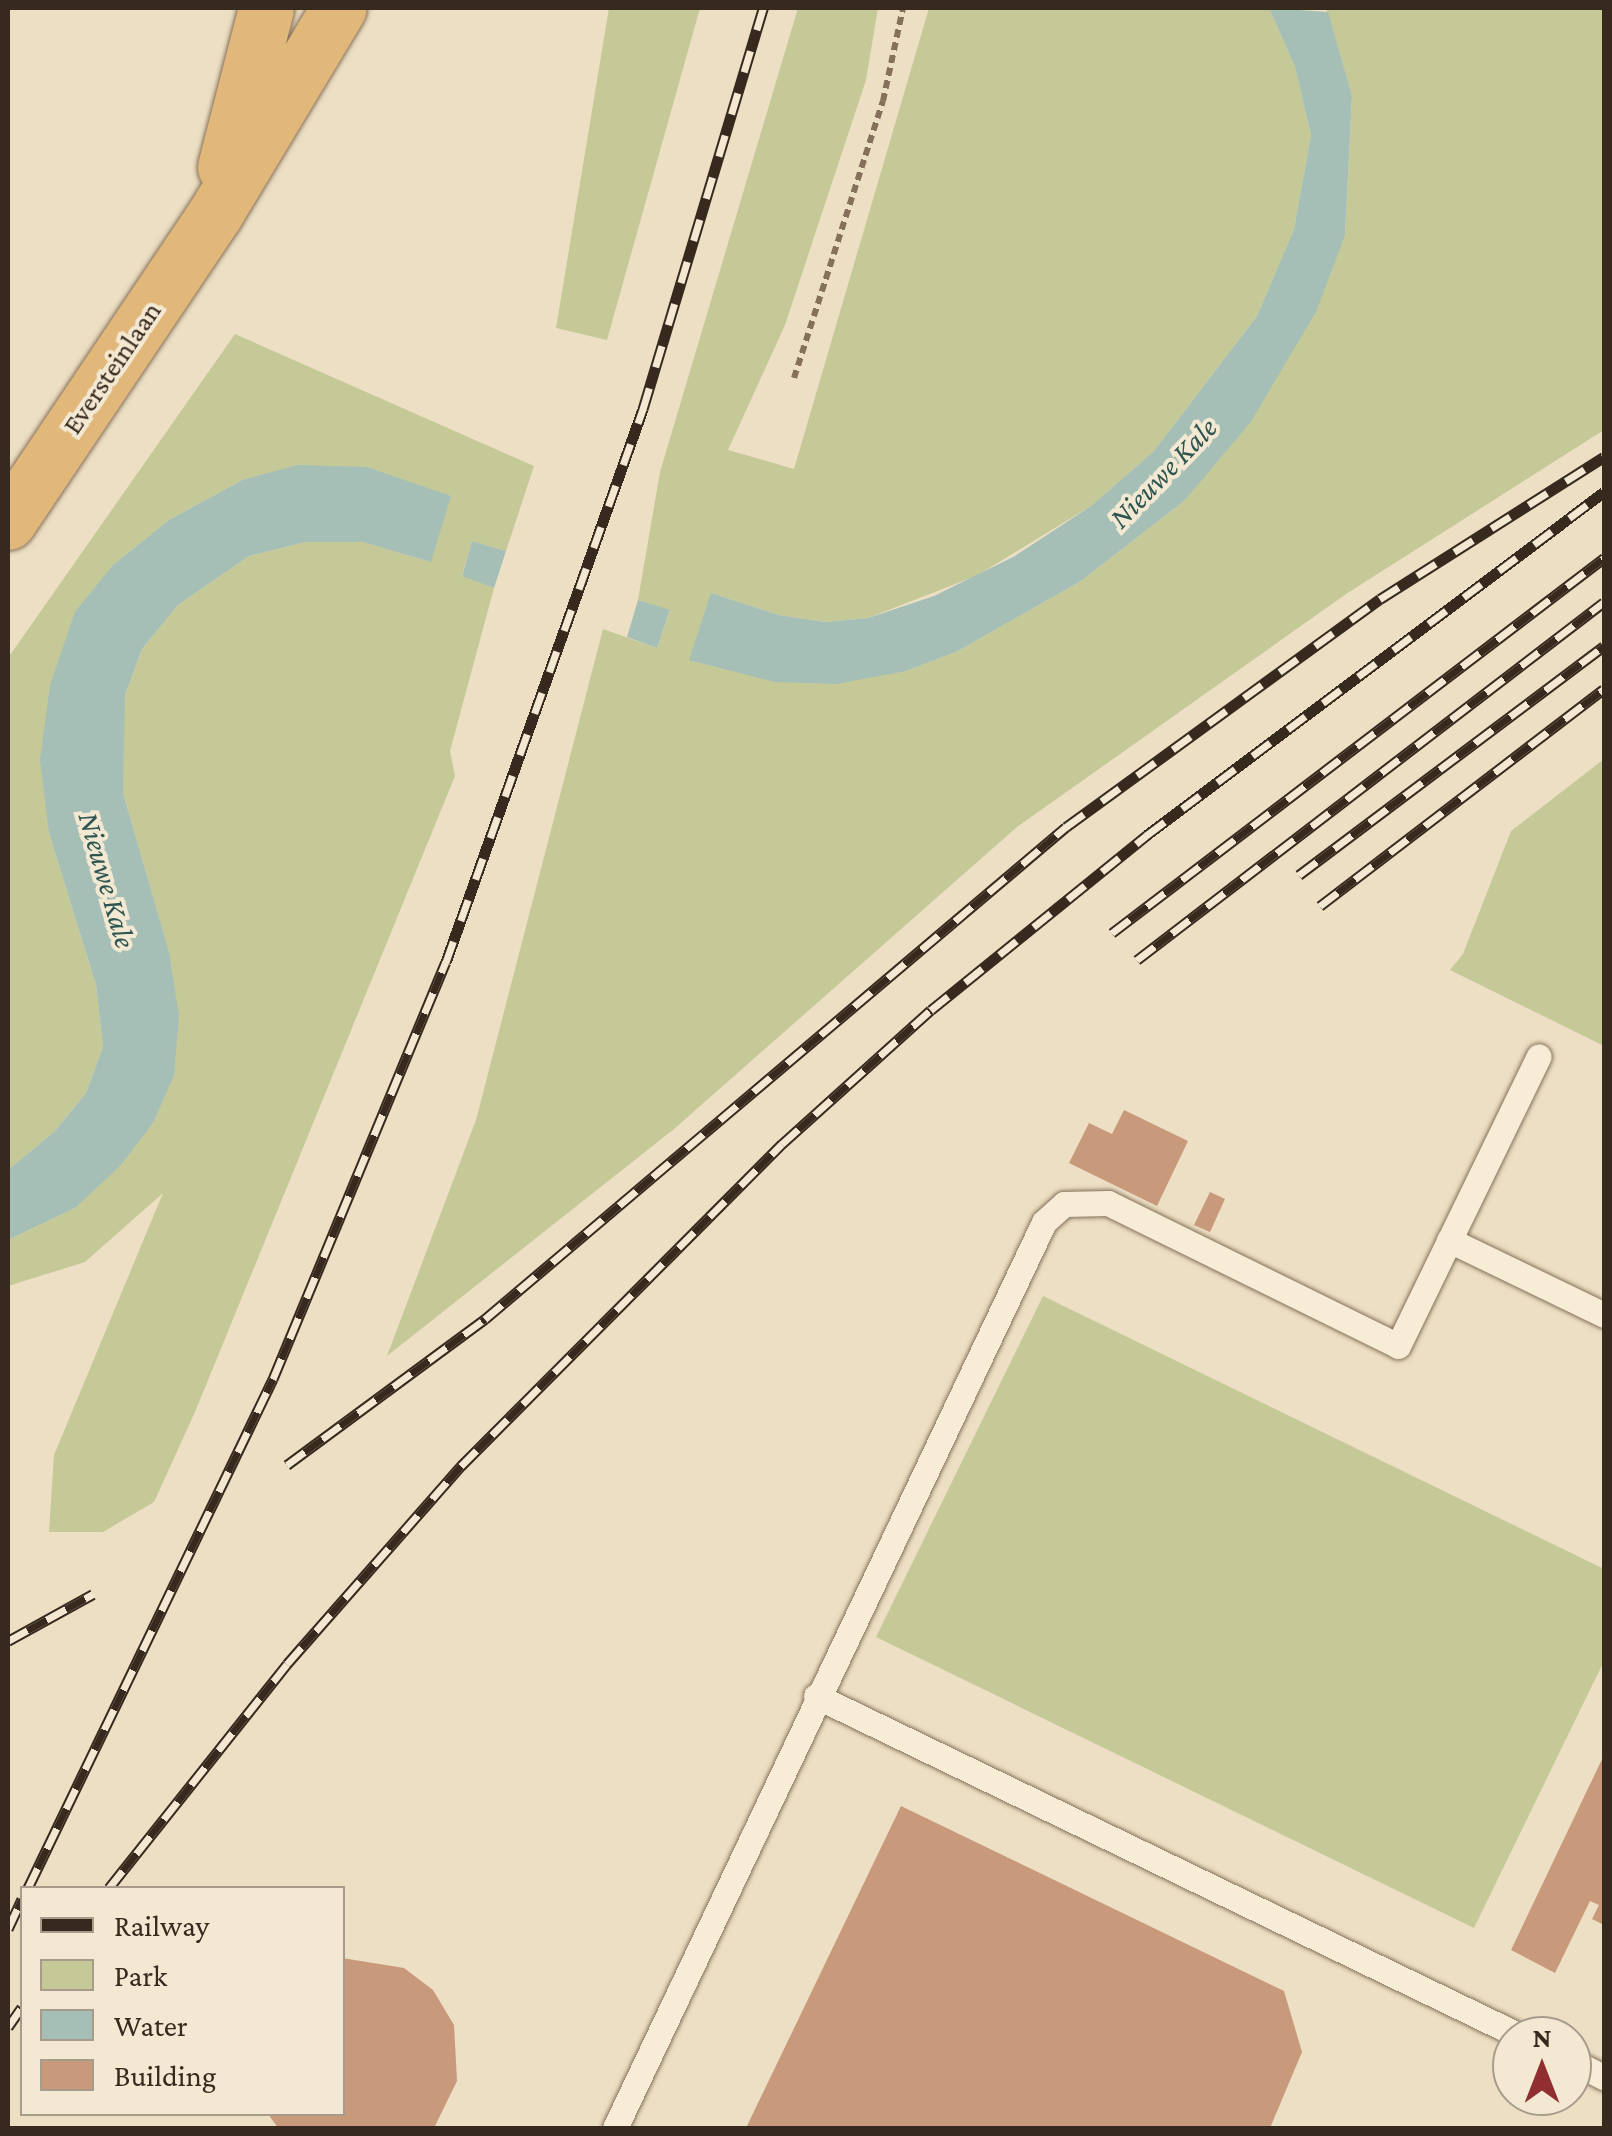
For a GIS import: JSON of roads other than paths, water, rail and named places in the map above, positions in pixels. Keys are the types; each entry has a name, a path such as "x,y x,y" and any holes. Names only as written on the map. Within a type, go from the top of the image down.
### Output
{"highway":[{"path":"214,214 266,8"},
{"name":"Eversteinlaan","path":"8,522 214,214 338,8"}],"lane":[{"path":"615,2128 1023,1259 1064,1204 1108,1203 1398,1346 1539,1056"},
{"path":"1450,1240 1604,1315"},
{"path":"816,1696 1492,2022"}],"water":[{"name":"Nieuwe Kale","path":"1269,8 1328,12 1352,96 1345,235 1316,312 1250,423 1184,501 1081,581 958,651 906,671 836,684 775,682 689,660 711,593 779,615 825,622 868,618 934,596 1015,556 1091,506 1154,451 1257,316 1294,229 1311,135 1295,67"},
{"name":"Nieuwe Kale","path":"298,465 367,467 451,496 431,562 363,542 306,542 249,556 178,605 142,649 125,695 123,793 169,952 179,1016 174,1075 153,1123 120,1166 75,1208 8,1240 8,1170 54,1132 86,1093 103,1047 96,985 49,833 40,760 50,685 75,612 113,565 169,520 242,480"},
{"path":"472,541 506,551 494,588 462,576"},
{"path":"638,600 670,610 657,648 627,637"}],"railway":[{"path":"29,1886 273,1379 446,962 643,409 763,8"},
{"path":"287,1465 485,1319 1066,827 1380,599 1604,457"},
{"path":"111,1886 287,1664 461,1466 782,1144 931,1010 1147,835 1604,492"},
{"path":"1112,933 1604,558"},
{"path":"1137,960 1604,602"},
{"path":"1299,875 1604,646"},
{"path":"1320,906 1604,689"},
{"path":"8,1641 93,1594"},
{"path":"8,1929 20,1903"},
{"path":"8,2027 20,2010"}]}
